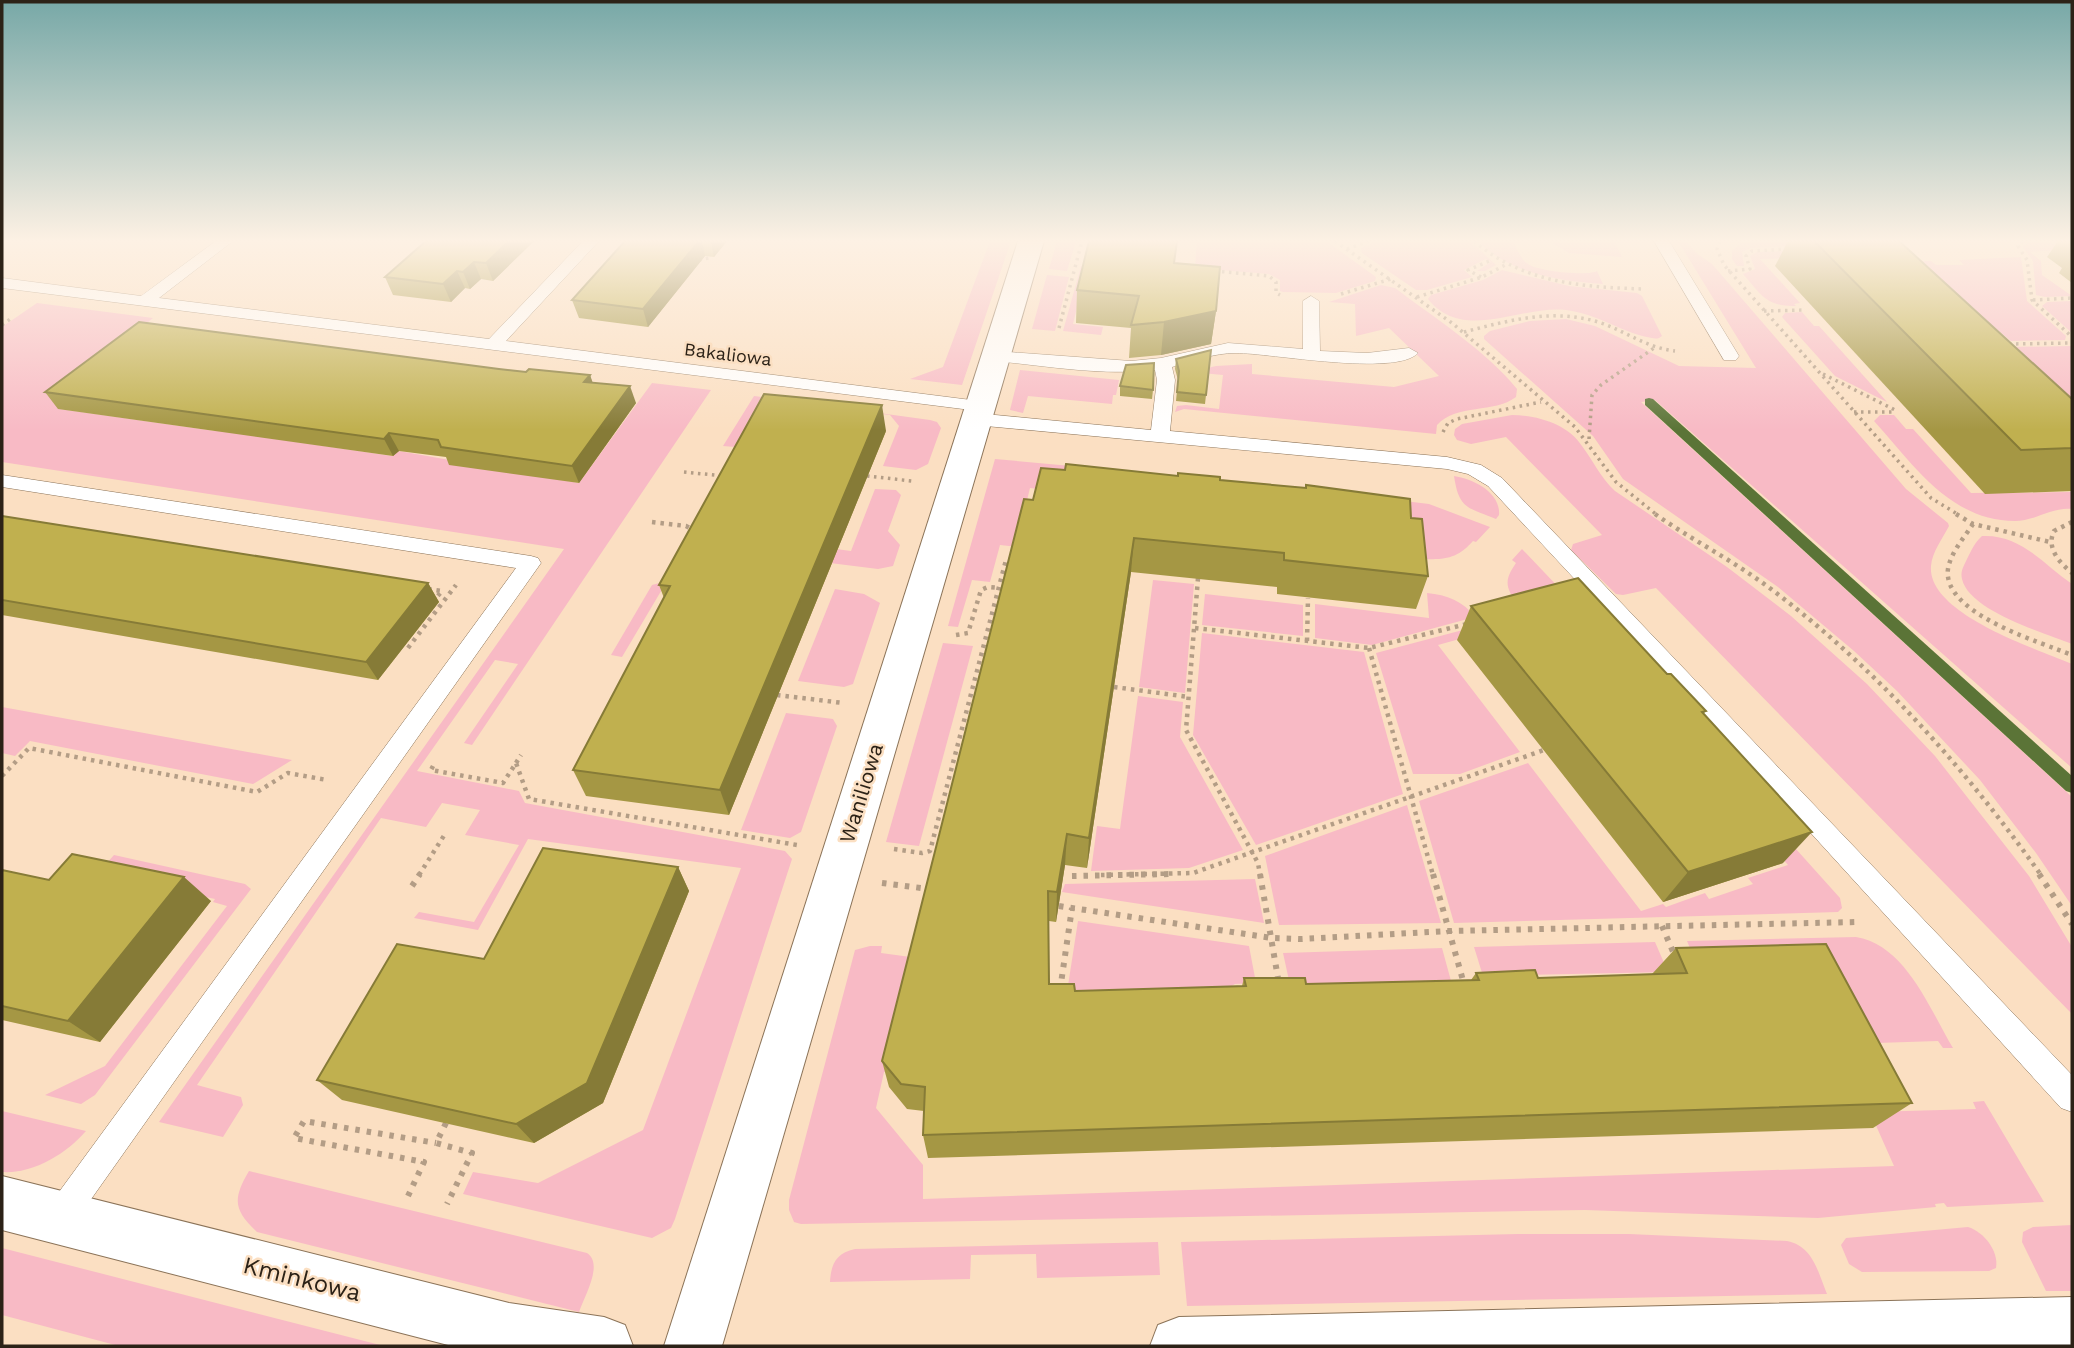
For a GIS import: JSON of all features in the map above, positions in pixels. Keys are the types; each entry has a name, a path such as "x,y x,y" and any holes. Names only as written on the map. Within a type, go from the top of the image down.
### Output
{"street":[{"name":"Waniliowa","path":"693,1346 1011,304"},
{"name":"Kminkowa","path":"2,1203 509,1332 604,1346"},
{"path":"1179,1346 1956,1338 2072,1326"}],"lane":[{"name":"Bakaliowa","path":"167,304 493,345 1160,436 1467,466 1487,476 1760,761 2072,1097"},
{"path":"493,345 532,304"},
{"path":"1311,304 1312,354"},
{"path":"1699,304 1730,356"},
{"path":"995,356 1116,367 1163,364 1206,351 1230,348 1371,359 1409,353"},
{"path":"1160,436 1166,380 1163,364"},
{"path":"2,481 531,563 59,1218"}],"path":[{"path":"1057,334 1065,304"},
{"path":"1425,304 1463,332 1589,440 1607,471 1623,488 1773,590 1893,698 1958,767 1993,810 2025,852 2072,924"},
{"path":"1757,304 1931,498 1973,524 2050,542"},
{"path":"2036,304 2072,337"},
{"path":"1763,311 1804,310"},
{"path":"1463,332 1537,315 1564,315 1599,322 1654,348 1675,351"},
{"path":"2003,347 2007,344 2072,343"},
{"path":"1589,440 1592,396 1601,385 1654,348"},
{"path":"1819,372 1897,411 1854,412"},
{"path":"1443,441 1443,430 1451,421 1542,402"},
{"path":"684,472 735,477"},
{"path":"867,476 912,481"},
{"path":"652,522 686,526 705,532"},
{"path":"2072,522 2062,524 2053,532 2050,542 2055,556 2072,573"},
{"path":"1973,524 1950,567 1948,577 1954,592 1982,617 2072,655"},
{"path":"888,848 922,853 930,851 1006,560 1018,559"},
{"path":"1198,578 1186,730 1253,853 1262,878 1282,997"},
{"path":"408,648 456,586 443,583"},
{"path":"416,587 442,591 436,598 424,596"},
{"path":"970,630 981,590 988,587 999,588"},
{"path":"1307,641 1308,598"},
{"path":"1195,628 1369,648 1477,621"},
{"path":"1369,648 1466,991"},
{"path":"975,680 988,682"},
{"path":"1114,687 1189,697"},
{"path":"777,695 854,704"},
{"path":"2,776 29,748 257,792 288,773 338,782"},
{"path":"1072,876 1193,873 1544,750"},
{"path":"437,760 431,770 503,783 521,755"},
{"path":"516,763 529,799 807,846"},
{"path":"412,886 445,834"},
{"path":"878,883 937,890"},
{"path":"1059,906 1272,938 1448,931 1872,922"},
{"path":"1058,1003 1072,908"},
{"path":"1662,926 1677,961"},
{"path":"408,1195 424,1162 294,1138 304,1121 436,1143 472,1153 447,1204"},
{"path":"436,1143 446,1124"}],"shaded area":[{"path":"36,304 153,318 131,336 60,409 215,431 221,426 270,438 392,456 399,451 579,483 652,383 711,390 472,745 464,743 518,664 495,660 417,771 519,791 525,803 785,851 792,859 671,1228 652,1238 463,1194 473,1172 538,1183 643,1130 741,868 528,839 478,930 414,918 419,912 474,922 519,845 465,835 480,810 442,803 426,827 381,818 197,1085 241,1097 243,1105 223,1137 159,1122 564,549 2,462 2,327"},
{"path":"967,304 990,304 962,385 910,379 943,367"},
{"path":"1039,304 1062,304 1055,331 1032,329"},
{"path":"1071,304 1078,304 1073,324 1103,327 1101,335 1063,331"},
{"path":"1355,304 1416,304 1476,349 1505,375 1517,389 1516,397 1497,405 1445,418 1437,425 1436,434 1184,409 1175,412 1177,406 1186,405 1219,409 1223,375 1191,372 1216,366 1252,364 1252,374 1394,387 1439,376 1389,328 1356,336"},
{"path":"1433,304 1646,304 1662,336 1657,339 1642,336 1566,310 1475,320 1458,319 1442,312"},
{"path":"1717,304 1746,304 1906,489 1948,523 1931,566 1934,583 1946,599 1987,627 2072,664 2072,768 1655,400 1641,402 2072,797 2072,906 2036,853 1980,780 1897,691 1778,587 1623,479 1593,436 1484,339 1484,336 1490,331 1530,321 1566,319 1595,326 1679,366 1756,368"},
{"path":"1958,304 2030,304 2066,336 2065,340 2011,341 1977,313"},
{"path":"2072,304 2072,333 2042,306"},
{"path":"1802,312 1814,326 1819,326 1887,402 1835,376 1782,317 1785,313"},
{"path":"2072,346 2072,411 2009,347"},
{"path":"1020,370 1119,380 1112,404 1028,396 1023,413 1010,410"},
{"path":"754,396 930,420 937,422 941,428 928,464 916,470 883,466 899,426 890,415 765,399 735,447 723,446"},
{"path":"1512,415 1541,419 1569,432 1615,491 1727,567 1791,616 1867,684 1935,756 2029,876 2072,947 2072,1014 1656,588 1616,594 1571,550 1573,544 1602,535 1506,437 1471,444 1457,440 1454,435 1455,429 1462,424"},
{"path":"1880,415 1894,415 1906,429 1913,429 1971,493 2072,492 2072,509 2057,510 2015,521 1992,518 1971,511 1952,501 1919,472 1874,421"},
{"path":"995,459 1071,466 1066,492 1030,488 1022,520 1018,520 1015,532 1021,533 1018,547 1000,545 990,582 972,580 958,627 948,626"},
{"path":"1454,476 1470,480 1491,494 1498,507 1499,515 1496,519 1478,512 1462,501"},
{"path":"875,489 896,490 901,495 888,531 900,545 893,566 878,569 830,563 836,549 851,551"},
{"path":"1338,493 1429,504 1490,527 1476,542 1473,541 1458,554 1440,559 1426,559 1423,533"},
{"path":"1982,536 1996,537 2020,545 2072,584 2072,644 1993,611 1968,591 1962,579 1962,571 1973,547"},
{"path":"1522,549 1563,592 1518,604 1508,588 1508,579 1516,563 1512,560"},
{"path":"1153,580 1194,584 1185,693 1139,687"},
{"path":"667,581 622,657 611,655 652,585"},
{"path":"835,589 864,594 880,603 853,684 844,687 798,681"},
{"path":"1427,593 1454,600 1475,617 1372,645 1315,638 1315,604 1429,618"},
{"path":"1205,594 1303,605 1303,636 1202,625"},
{"path":"1572,601 1560,611 1438,645 1520,752 1460,774 1413,774 1376,653"},
{"path":"1202,633 1364,652 1403,794 1256,845 1193,735"},
{"path":"943,643 973,646 919,846 886,842"},
{"path":"1138,696 1183,702 1180,737 1243,850 1189,868 1091,871 1097,826 1120,829"},
{"path":"2,707 292,760 253,784 30,741 15,756 2,753"},
{"path":"786,713 833,719 837,726 801,832 790,838 741,830"},
{"path":"1699,741 1840,898 1842,908 1838,912 1454,923 1419,801 1528,763 1641,911 1663,904 1666,907 1705,893 1709,899 1753,884 1748,878 1788,865 1682,746"},
{"path":"1407,805 1441,923 1279,925 1265,856"},
{"path":"114,855 245,884 251,889 95,1095 81,1104 45,1095 105,1066 227,906 213,902 215,899 97,874"},
{"path":"1255,879 1264,923 1062,892 1065,884"},
{"path":"1078,921 1249,946 1256,983 1235,984 1230,987 1067,992"},
{"path":"1856,937 1889,952 1903,966 1915,981 1953,1048 1943,1048 1938,1041 1846,1044 1700,972 1687,941"},
{"path":"1655,942 1668,972 1483,976 1474,947"},
{"path":"882,946 881,953 918,958 889,1072 884,1072 876,1108 923,1165 923,1199 1894,1166 1870,1112 1976,1109 1973,1102 1984,1101 2044,1202 1947,1207 1944,1203 1935,1204 1936,1207 1818,1218 1585,1210 801,1224 794,1222 789,1210 789,1200 855,950"},
{"path":"1442,948 1451,981 1290,985 1283,953"},
{"path":"2,1111 86,1131 59,1155 48,1161 25,1170 2,1172"},
{"path":"249,1171 587,1253 594,1265 591,1281 579,1312 257,1232 244,1217 238,1204 240,1190"},
{"path":"2072,1225 2072,1291 2046,1291 2022,1242 2023,1232 2033,1227"},
{"path":"1968,1227 1980,1233 1989,1243 1995,1255 1996,1268 1989,1271 1862,1272 1849,1264 1841,1245 1846,1238"},
{"path":"1629,1234 1787,1241 1803,1248 1809,1254 1827,1294 1187,1306 1181,1242"},
{"path":"1158,1242 1160,1275 1037,1278 1036,1254 971,1255 970,1279 830,1282 839,1256 855,1249"},
{"path":"2,1248 384,1346 119,1346 2,1315"}],"building":[{"path":"603,304 647,304 643,309"},
{"path":"1137,304 1217,304 1216,311 1164,322 1131,325"},
{"path":"1876,304 1968,304 2072,399 2072,448 2021,450"},
{"path":"139,322 499,369 590,375 584,382 630,386 572,466 441,447 438,440 389,433 384,439 45,392"},
{"path":"1211,350 1206,395 1177,392 1179,371 1176,359"},
{"path":"1154,363 1153,390 1120,386 1126,365"},
{"path":"764,394 882,405 720,790 573,770 670,586 659,585"},
{"path":"1066,464 1178,476 1178,473 1220,477 1220,480 1306,488 1306,485 1410,499 1411,518 1422,519 1428,576 1284,560 1284,553 1134,538 1089,838 1067,834 1057,892 1048,891 1049,984 1074,984 1075,991 1246,986 1244,978 1305,978 1306,984 1479,980 1476,973 1535,970 1538,978 1687,973 1676,948 1826,944 1912,1103 923,1135 925,1087 901,1084 882,1061 1024,499 1033,500 1041,468 1065,470"},
{"path":"2,516 428,583 366,662 2,600"},
{"path":"1578,578 1667,674 1671,674 1706,711 1702,712 1812,832 1688,872 1471,606"},
{"path":"543,848 678,867 587,1083 516,1124 317,1080 397,944 484,959"},
{"path":"72,854 184,877 68,1021 2,1006 2,870 49,880"}],"waterway":[{"path":"1649,402 2072,786"}]}
